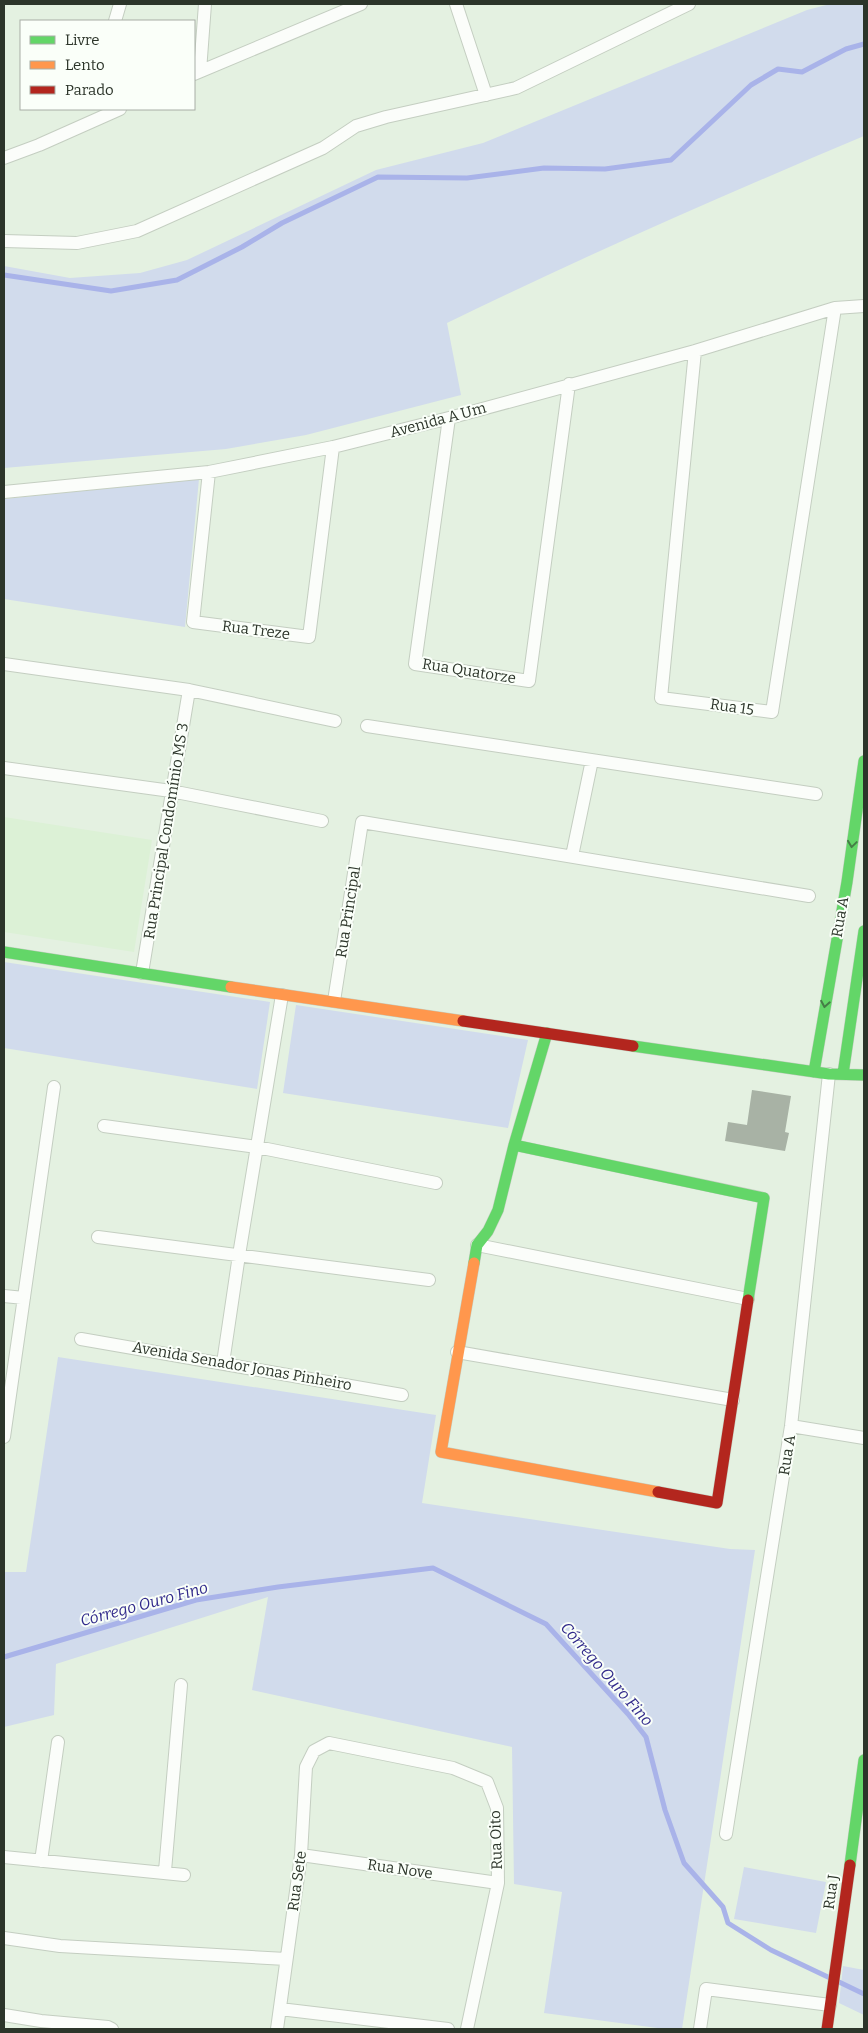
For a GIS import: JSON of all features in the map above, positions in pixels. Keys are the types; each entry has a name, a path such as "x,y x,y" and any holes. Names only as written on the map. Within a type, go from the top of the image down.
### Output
{"street":[{"path":"116,20 120,4"},
{"path":"205,4 197,72 362,4"},
{"path":"456,4 486,95"},
{"path":"4,241 77,242 137,231 322,148 356,126 386,117 516,88 689,4"},
{"path":"92,122 95,110"},
{"path":"4,158 39,145 118,110"},
{"name":"Avenida A Um","path":"4,492 208,472 332,447 449,418 569,384 694,352 836,308 864,306"},
{"name":"Rua 15","path":"694,352 661,698 772,712 836,308"},
{"name":"Rua Quatorze","path":"449,418 415,664 529,681 569,384"},
{"name":"Rua Treze","path":"208,472 193,622 309,637 332,447"},
{"path":"4,664 189,690 335,721"},
{"name":"Rua Principal Condomínio MS 3","path":"142,973 189,690"},
{"path":"367,726 816,794"},
{"path":"592,760 572,856 809,896"},
{"name":"Rua A","path":"814,1072 862,789 864,761"},
{"path":"4,768 172,791 322,821"},
{"name":"Rua Principal","path":"334,1002 362,822 572,856"},
{"name":"Rua A","path":"843,1074 864,931"},
{"path":"4,952 282,996 814,1072 864,1075"},
{"path":"223,1363 238,1255 282,996"},
{"path":"514,1145 764,1198 717,1503 441,1452 477,1245 489,1229 498,1208 514,1145 547,1033"},
{"name":"Rua A","path":"726,1834 791,1426 829,1074"},
{"path":"4,1437 54,1087"},
{"path":"104,1126 257,1147 436,1183"},
{"path":"98,1237 429,1280"},
{"path":"477,1245 748,1299"},
{"path":"4,1296 24,1298"},
{"name":"Avenida Senador Jonas Pinheiro","path":"81,1339 402,1394"},
{"path":"458,1352 732,1400"},
{"path":"791,1426 864,1438"},
{"path":"165,1871 181,1685"},
{"path":"41,1861 58,1742"},
{"name":"Rua Sete","path":"277,2029 301,1855 306,1768 314,1751 329,1743"},
{"name":"Rua Oito","path":"329,1743 453,1768 487,1782 497,1808 498,1882 467,2029"},
{"name":"Rua J","path":"827,2029 864,1760"},
{"name":"Rua Nove","path":"301,1855 498,1882"},
{"path":"4,1857 165,1871 184,1875"},
{"path":"4,1938 60,1946 286,1959"},
{"path":"700,2029 706,1989 830,2005"},
{"path":"280,2009 448,2029"},
{"path":"4,2015 40,2025 108,2027 112,2029"}],"shaded area":[{"path":"830,4 864,4 864,136 654,226 447,323 461,395 306,435 226,449 4,468 4,266 70,278 140,273 187,260 376,170 483,143 807,10"},
{"path":"199,479 185,627 4,599 4,499"},
{"path":"4,817 152,840 134,952 4,932"},
{"path":"4,962 270,1002 257,1089 4,1048"},
{"path":"296,1005 528,1040 508,1128 283,1093"},
{"path":"58,1357 436,1415 422,1503 730,1549 755,1550 682,2029 665,2029 544,2013 562,1892 514,1884 512,1747 252,1690 268,1597 56,1664 54,1715 4,1727 4,1572 26,1572"},
{"path":"744,1867 826,1882 816,1933 734,1919"},
{"path":"843,1966 864,1970 864,2015 839,2003"}],"building":[{"path":"752,1090 791,1096 785,1132 789,1133 785,1151 725,1141 728,1122 747,1125"}],"waterway":[{"path":"4,275 111,291 177,280 242,247 282,223 378,177 467,178 544,168 605,169 671,160 751,85 778,69 802,72 846,49 864,44"},
{"name":"Córrego Ouro Fino","path":"4,1657 196,1600 278,1587 433,1568 546,1624 628,1714 646,1737 665,1810 684,1863 723,1907 728,1923 771,1950 830,1978"},
{"name":"Córrego Ouro Fino","path":"837,1981 864,1994"}],"traffic: fast":[{"path":"814,1072 847,882 864,761"},
{"path":"843,1074 864,931"},
{"path":"4,952 231,987"},
{"path":"474,1263 477,1245 488,1231 498,1210 514,1145 547,1033"},
{"path":"633,1046 829,1074 864,1075"},
{"path":"514,1145 764,1198 748,1300"},
{"path":"850,1865 864,1760"}],"traffic: slow":[{"path":"231,987 463,1021"},
{"path":"474,1263 441,1452 658,1492"}],"traffic: jam":[{"path":"463,1021 633,1046"},
{"path":"658,1492 717,1503 748,1300"},
{"path":"827,2029 850,1865"}]}
